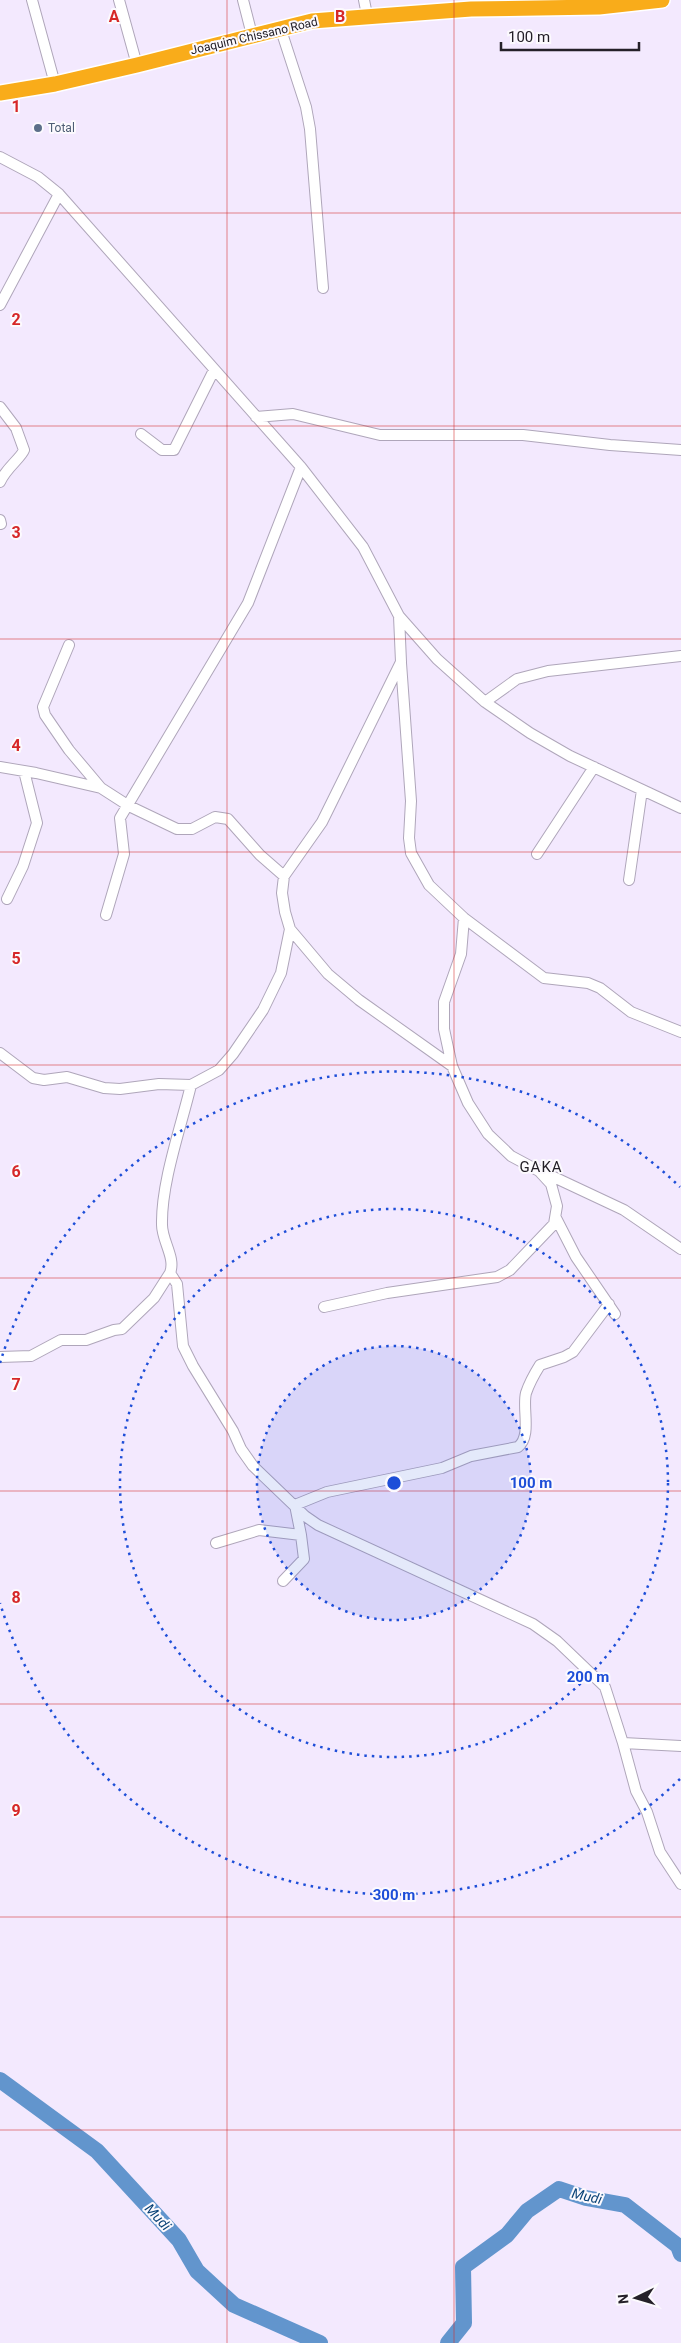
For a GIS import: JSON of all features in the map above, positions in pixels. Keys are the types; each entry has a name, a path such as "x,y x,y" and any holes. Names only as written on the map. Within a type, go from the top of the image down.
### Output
{"highway":[{"name":"Joaquim Chissano Road","path":"0,93 55,84 312,21 471,9 662,0"}],"street":[{"path":"32,0 55,84"},
{"path":"119,0 137,65"},
{"path":"243,0 252,35"},
{"path":"364,0 367,16"},
{"path":"280,28 306,107 310,129 323,288"},
{"path":"0,158 38,177 59,194 301,467 363,547 399,616 437,659 485,702 530,733 594,767 681,808"},
{"path":"0,305 59,194"},
{"path":"141,434 162,450 174,450 214,370"},
{"path":"0,407 16,428 24,450 23,455 8,467 0,482"},
{"path":"256,417 293,414 380,436 523,435 610,445 681,450"},
{"path":"106,915 124,854 120,818 129,806 248,603 301,467"},
{"path":"399,616 412,801 409,838 411,853 429,885 464,918 544,978 588,983 600,988 631,1012 681,1032"},
{"path":"69,645 43,707 45,715 69,750 102,788 129,806 177,829 186,831 222,816 228,819 260,855 284,876"},
{"path":"485,702 517,679 540,673 680,657"},
{"path":"0,1053 33,1078 44,1080 67,1077 104,1088 120,1089 159,1084 191,1085 219,1070 233,1054 263,1010 281,974 290,929 282,893 284,876 322,822 401,662"},
{"path":"0,767 102,788"},
{"path":"537,854 594,767"},
{"path":"7,899 23,866 37,823 24,771"},
{"path":"629,880 642,790"},
{"path":"464,918 460,954 444,1002 444,1029 452,1066 468,1103 488,1134 511,1156 624,1210 681,1249"},
{"path":"290,929 328,974 340,985 452,1066"},
{"path":"0,1357 31,1356 60,1340 86,1340 122,1329 154,1298 173,1266 162,1229 163,1206 191,1085"},
{"path":"539,1171 551,1184 555,1192 556,1218 576,1257 615,1314"},
{"path":"324,1307 387,1293 497,1277 510,1270 551,1229 556,1218"},
{"path":"170,1273 176,1284 184,1346 193,1366 233,1431 247,1458 295,1505 318,1525 442,1580 543,1629 604,1687 623,1743 630,1778 648,1812 656,1844 681,1884"},
{"path":"295,1505 327,1492 442,1468 471,1456 518,1447 522,1444 524,1433 526,1394 536,1372 544,1362 564,1358 573,1352 609,1304"},
{"path":"283,1581 304,1559 295,1505"},
{"path":"216,1543 259,1530 301,1535"},
{"path":"623,1743 681,1746"}],"waterway":[{"name":"Mudi","path":"0,2080 97,2151 179,2240 197,2271 234,2305 320,2343"},
{"name":"Mudi","path":"448,2343 464,2323 463,2267 507,2235 527,2211 559,2189 586,2198 625,2205 678,2246 681,2254"}],"place":[{"name":"Total","path":"38,128"}],"district":[{"name":"GAKA","path":"541,1167"}]}
